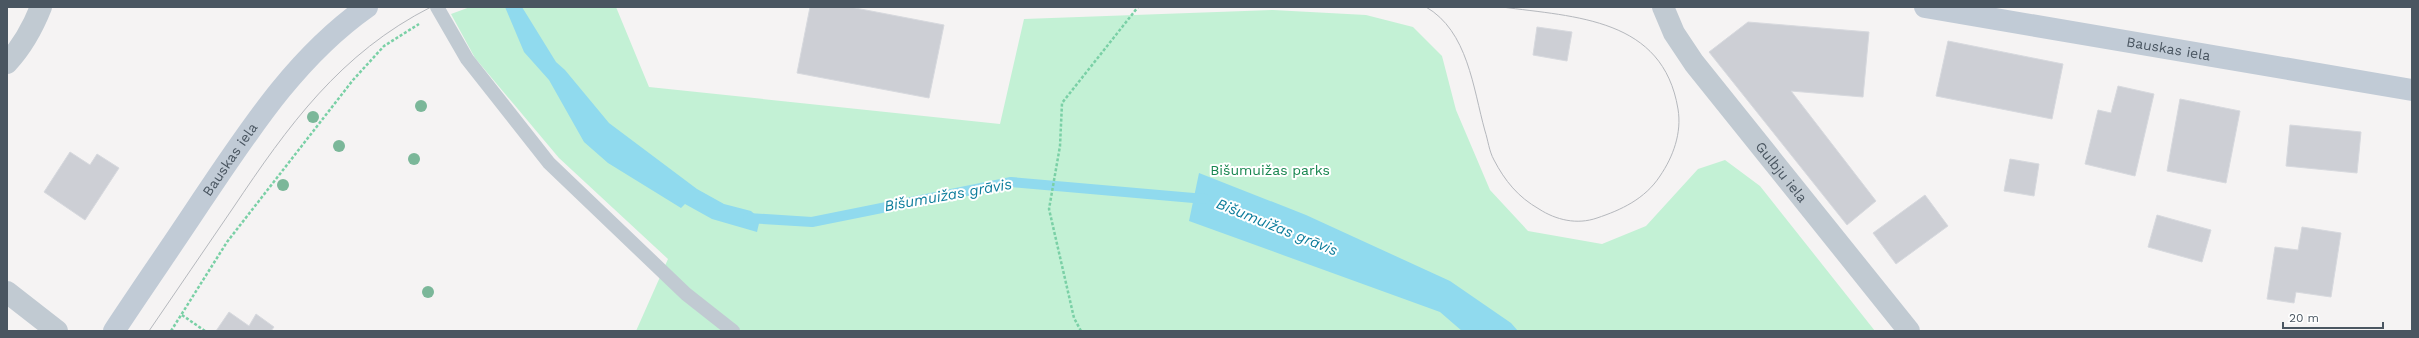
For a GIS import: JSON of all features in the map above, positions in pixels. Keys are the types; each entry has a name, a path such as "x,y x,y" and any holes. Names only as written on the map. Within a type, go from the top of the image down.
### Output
{"street":[{"path":"7,63 15,54 34,25 40,7"},
{"name":"Bauskas iela","path":"114,331 257,118 298,66 346,22 367,7"},
{"name":"Gulbju iela","path":"1663,7 1674,33 1694,64 1909,331"},
{"name":"Bauskas iela","path":"1935,8 2412,90"},
{"path":"7,292 57,331"}],"lane":[{"path":"439,10 467,59 549,163 686,294 733,331"}],"path":[{"path":"1081,331 1074,318 1049,209 1060,146 1062,103 1138,7"},
{"path":"171,331 182,316 227,242 353,80 384,46 439,10"},
{"path":"182,316 205,331"}],"green space":[{"name":"Bišumuižas parks","path":"470,7 616,7 649,87 1000,124 1024,19 1273,10 1366,15 1413,27 1442,56 1456,110 1490,190 1528,231 1602,244 1646,226 1698,169 1725,160 1760,186 1875,331 636,331 668,259 559,158 475,58 451,14"}],"water":[{"path":"505,7 522,7 556,62 565,70 609,123 697,189 724,204 751,211 760,219 757,232 712,219 685,204 681,208 608,163 584,142 549,80 524,52"},
{"path":"1199,173 1306,215 1450,281 1511,323 1518,331 1462,331 1440,312 1189,221"}],"building":[{"path":"810,7 850,7 944,25 929,98 797,73"},
{"path":"1748,22 1869,32 1863,97 1791,91 1876,201 1847,225 1709,52"},
{"path":"1537,27 1572,32 1567,61 1533,55"},
{"path":"1948,41 2063,64 2052,119 1936,96"},
{"path":"2118,86 2154,94 2135,176 2085,164 2098,110 2111,113"},
{"path":"2180,99 2240,111 2226,183 2167,171"},
{"path":"2290,125 2361,132 2357,173 2286,166"},
{"path":"70,152 90,165 97,154 119,168 85,220 44,192"},
{"path":"2010,159 2039,164 2034,196 2004,191"},
{"path":"1925,195 1948,226 1896,264 1873,233"},
{"path":"2157,215 2211,230 2202,262 2148,247"},
{"path":"2302,227 2341,233 2331,297 2296,292 2294,303 2267,299 2275,247 2298,250"},
{"path":"229,312 249,326 256,314 274,327 271,331 216,331"}],"waterway":[{"name":"Bišumuižas grāvis","path":"748,218 812,222 1011,182 1205,199"}],"tram line":[{"path":"149,331 274,148 318,94 369,46 399,25 431,7"},
{"path":"1426,7 1440,17 1451,30 1460,45 1472,79 1492,157 1498,168 1518,194 1531,204 1552,216 1574,221 1589,220 1606,215 1632,203 1654,184 1665,169 1672,153 1679,127 1678,109 1669,79 1655,56 1635,39 1612,28 1559,14 1502,7"}]}
